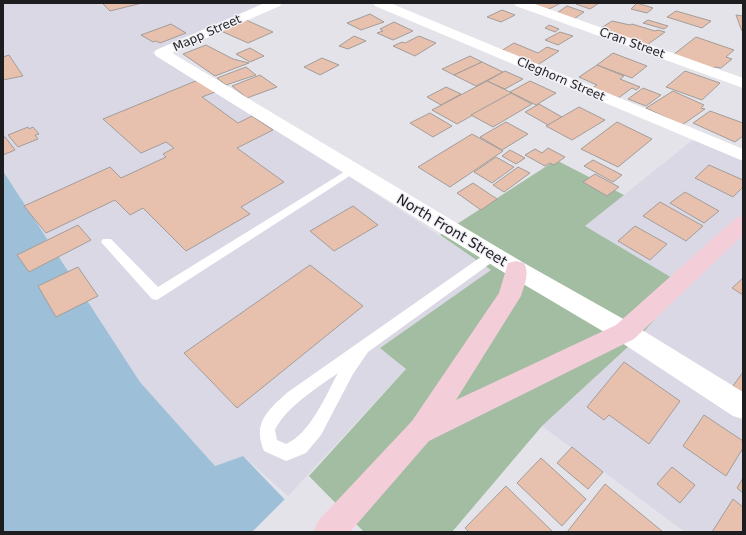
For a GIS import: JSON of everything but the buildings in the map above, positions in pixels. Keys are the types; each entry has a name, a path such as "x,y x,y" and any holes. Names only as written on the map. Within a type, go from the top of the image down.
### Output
{"main road":[{"path":"420,431 625,332 743,223"},
{"path":"334,527 420,431 509,296 514,283 516,269"}],"street":[{"name":"Mapp Street","path":"161,53 276,3"},
{"name":"Cleghorn Street","path":"379,3 743,156"},
{"name":"Cran Street","path":"520,3 743,83"},
{"name":"North Front Street","path":"161,53 516,269 625,332 743,407"}],"lane":[{"path":"107,242 157,295 344,175"},
{"path":"363,348 348,370 315,430 300,447 286,453 270,445 267,430 275,415 284,406 363,348 493,255"}],"shaded area":[{"path":"3,3 261,4 152,52 275,128 492,270 381,347 406,369 288,496 243,456 215,466 140,382 3,171"},
{"path":"699,135 743,153 743,532 685,532 542,426 642,334 684,285 585,226"}],"green space":[{"path":"556,160 624,195 585,226 684,285 642,334 542,426 452,532 364,532 309,476 406,369 380,348 491,270 440,235"}],"water":[{"path":"3,171 140,382 215,466 243,456 316,532 3,532"}],"pier":[{"path":"286,498 318,532 252,532"}]}
